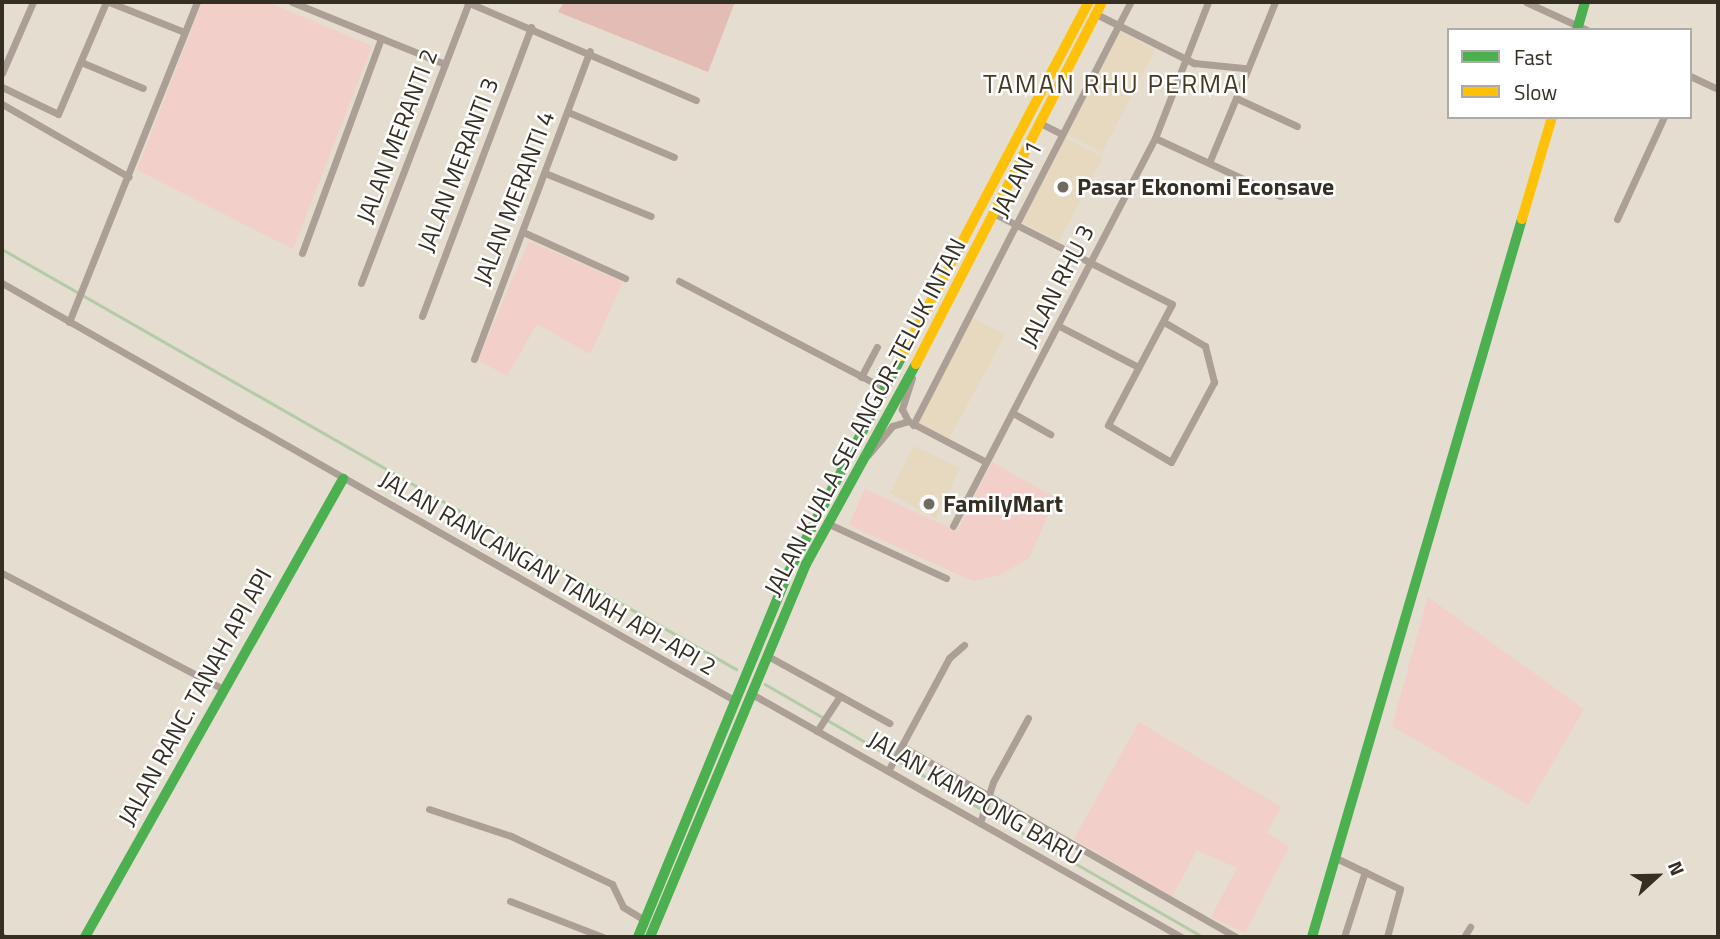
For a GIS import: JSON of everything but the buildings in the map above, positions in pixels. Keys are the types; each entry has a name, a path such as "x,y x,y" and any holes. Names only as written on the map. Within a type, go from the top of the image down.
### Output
{"main road":[{"name":"JALAN KUALA SELANGOR-TELUK INTAN","path":"650,937 749,692 829,524 913,374 997,215 1044,125 1102,2"},
{"path":"1581,28 1585,2"},
{"name":"JALAN KUALA SELANGOR-TELUK INTAN","path":"638,937 786,575 1088,5"},
{"path":"1312,937 1551,119"},
{"name":"JALAN RANC. TANAH API API","path":"85,937 343,479"}],"street":[{"path":"2,73 33,2"},
{"path":"2,87 55,116 107,2 184,32"},
{"path":"2,283 69,322 197,2"},
{"path":"292,2 445,64"},
{"path":"468,2 590,51 696,100"},
{"name":"JALAN MERANTI 2","path":"361,284 468,2"},
{"name":"JALAN 1","path":"910,423 1130,2"},
{"name":"JALAN RHU 3","path":"953,526 1155,138 1183,59 1208,2"},
{"path":"1209,163 1236,98 1244,68 1275,2"},
{"path":"1526,2 1581,28"},
{"path":"1088,5 1096,15 1183,59 1244,68"},
{"name":"JALAN MERANTI 3","path":"422,316 531,27"},
{"path":"302,253 381,38"},
{"name":"JALAN MERANTI 4","path":"474,359 590,51"},
{"path":"81,62 143,89"},
{"path":"1692,77 1718,89"},
{"path":"1236,98 1297,126"},
{"path":"2,104 128,177"},
{"path":"568,112 674,157"},
{"path":"1617,219 1663,119"},
{"path":"1044,125 1062,134"},
{"path":"1155,138 1280,196"},
{"path":"545,173 651,216"},
{"path":"997,215 1092,261 1172,308 1164,322 1138,368 1108,428 1169,461 1178,458 1214,382 1205,346 1164,322"},
{"path":"523,232 625,278"},
{"path":"679,281 886,390"},
{"name":"JALAN RANCANGAN TANAH API-API 2","path":"69,322 734,700"},
{"path":"1059,326 1138,368"},
{"path":"861,377 877,347"},
{"path":"913,374 902,409 910,423 986,462"},
{"path":"1013,413 1050,434"},
{"path":"868,455 892,426 910,423"},
{"path":"829,524 946,578"},
{"path":"2,573 223,689"},
{"path":"888,771 949,658 964,645"},
{"path":"766,655 889,723"},
{"name":"JALAN KAMPONG BARU","path":"749,692 982,821 1181,937"},
{"path":"817,731 840,696"},
{"path":"982,821 989,800 1028,718"},
{"path":"903,747 989,800 1236,937"},
{"path":"429,809 511,836 612,884 622,907 645,920"},
{"path":"1336,858 1401,891 1387,937"},
{"path":"1344,937 1365,871"},
{"path":"510,901 603,937"},
{"path":"1464,937 1470,926"}],"shaded area":[{"path":"202,2 268,2 372,46 293,249 137,170"},
{"path":"564,2 735,2 708,72 558,12"},
{"path":"1120,31 1155,50 1102,153 1067,134"},
{"path":"1065,138 1103,157 1059,241 1021,222"},
{"path":"529,241 623,282 590,354 537,324 507,376 478,360"},
{"path":"972,317 1005,335 949,439 917,424"},
{"path":"914,446 960,468 935,519 890,493"},
{"path":"992,462 1056,498 1029,558 1000,575 973,581 849,525 865,489 957,531"},
{"path":"1428,597 1584,709 1528,805 1392,726"},
{"path":"1139,722 1281,807 1267,832 1289,847 1245,933 1211,917 1237,868 1197,850 1172,897 1074,839"}],"waterway":[{"path":"2,249 736,669"},
{"path":"765,684 1203,937"}],"traffic: fast":[{"path":"1578,28 1585,2"},
{"path":"1312,937 1522,219"},
{"path":"638,937 787,575 902,356"},
{"path":"650,937 806,564 916,364"},
{"path":"85,937 343,479"}],"traffic: slow":[{"path":"902,356 1089,2"},
{"path":"916,364 1102,2"},
{"path":"1522,219 1551,119"}],"place":[{"name":"Pasar Ekonomi Econsave","path":"1063,187"},
{"name":"FamilyMart","path":"929,504"}],"district":[{"name":"TAMAN RHU PERMAI","path":"1116,84"}]}
